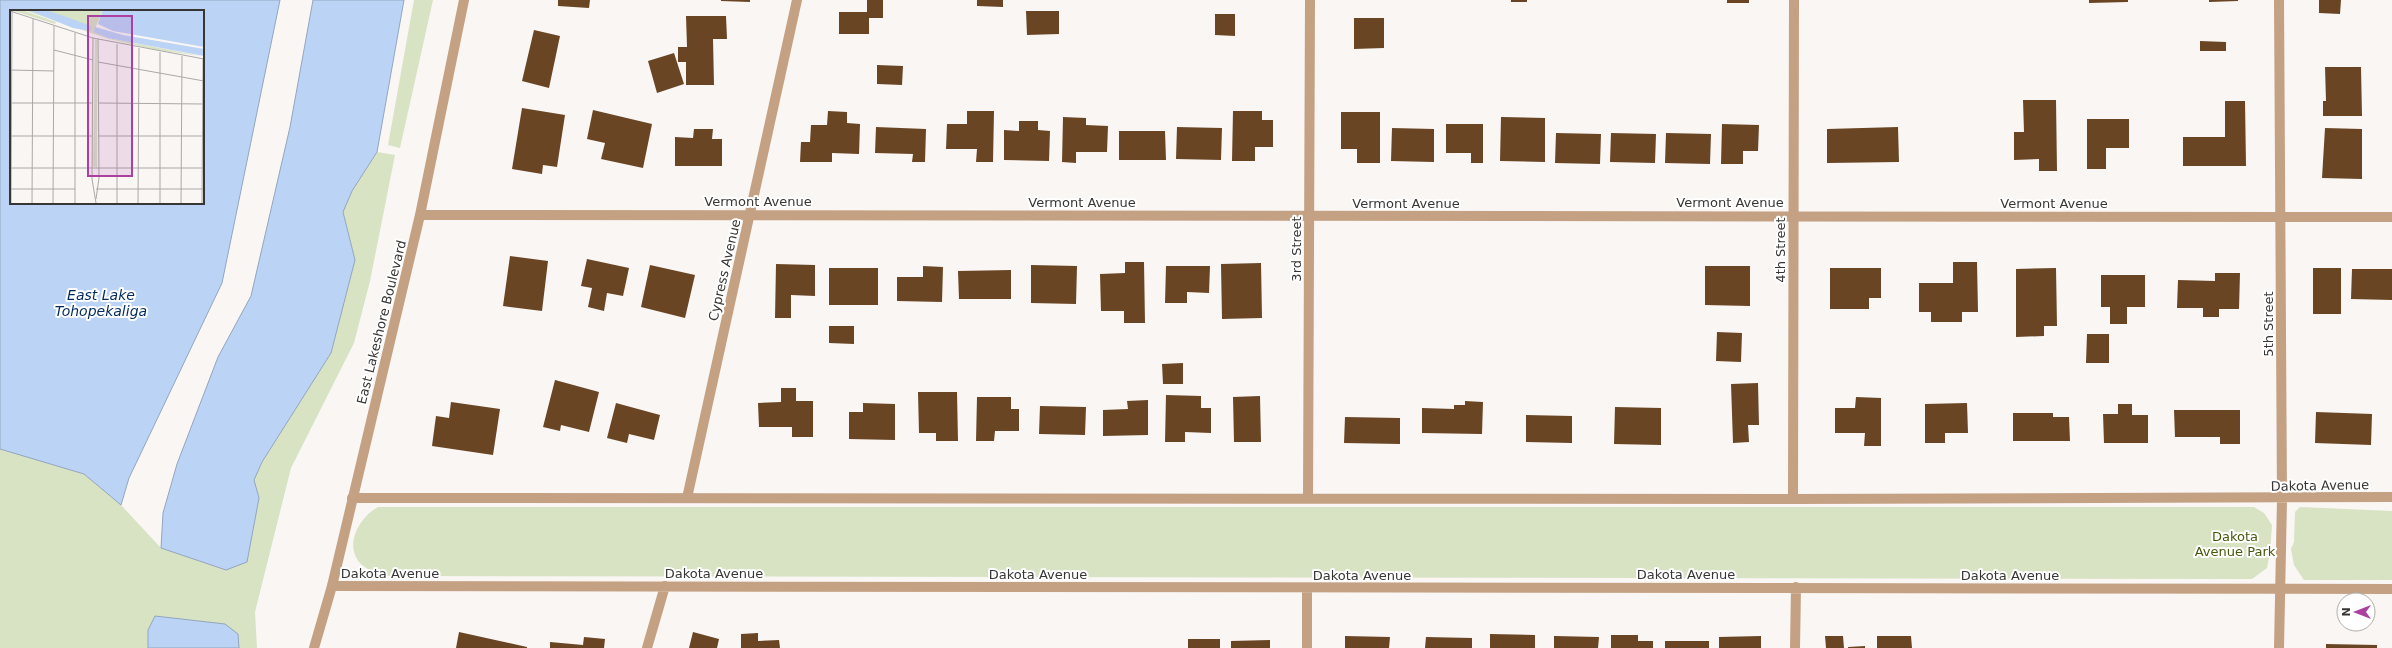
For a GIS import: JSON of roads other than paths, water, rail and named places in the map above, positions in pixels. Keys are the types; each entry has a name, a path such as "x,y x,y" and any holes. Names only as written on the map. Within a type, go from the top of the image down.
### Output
{"street":[{"name":"East Lakeshore Boulevard","path":"314,648 332,586 420,215 464,0"},
{"name":"Cypress Avenue","path":"687,498 797,0"},
{"name":"3rd Street","path":"1308,498 1310,0"},
{"name":"4th Street","path":"1793,500 1794,0"},
{"name":"5th Street","path":"2279,0 2282,499 2280,648"},
{"name":"Vermont Avenue","path":"420,215 1793,215 2392,217"},
{"name":"Dakota Avenue","path":"352,498 1308,498 1793,500 2282,499 2392,497"},
{"name":"Dakota Avenue","path":"332,586 2392,589"},
{"path":"647,648 665,586"},
{"path":"1795,648 1796,587"},
{"path":"1307,588 1307,648"}],"water":[{"name":"East Lake Tohopekaliga","path":"0,0 280,0 222,283 129,478 121,505 84,474 0,449"},
{"path":"313,0 404,0 377,152 352,191 343,212 355,260 331,353 262,462 254,480 259,498 247,562 226,570 161,548 163,513 177,464 218,357 251,296 290,127"},
{"path":"155,616 225,624 238,634 239,648 148,648 148,630"}],"park label":[{"name":"Dakota Avenue Park","path":"2235,544"}]}
